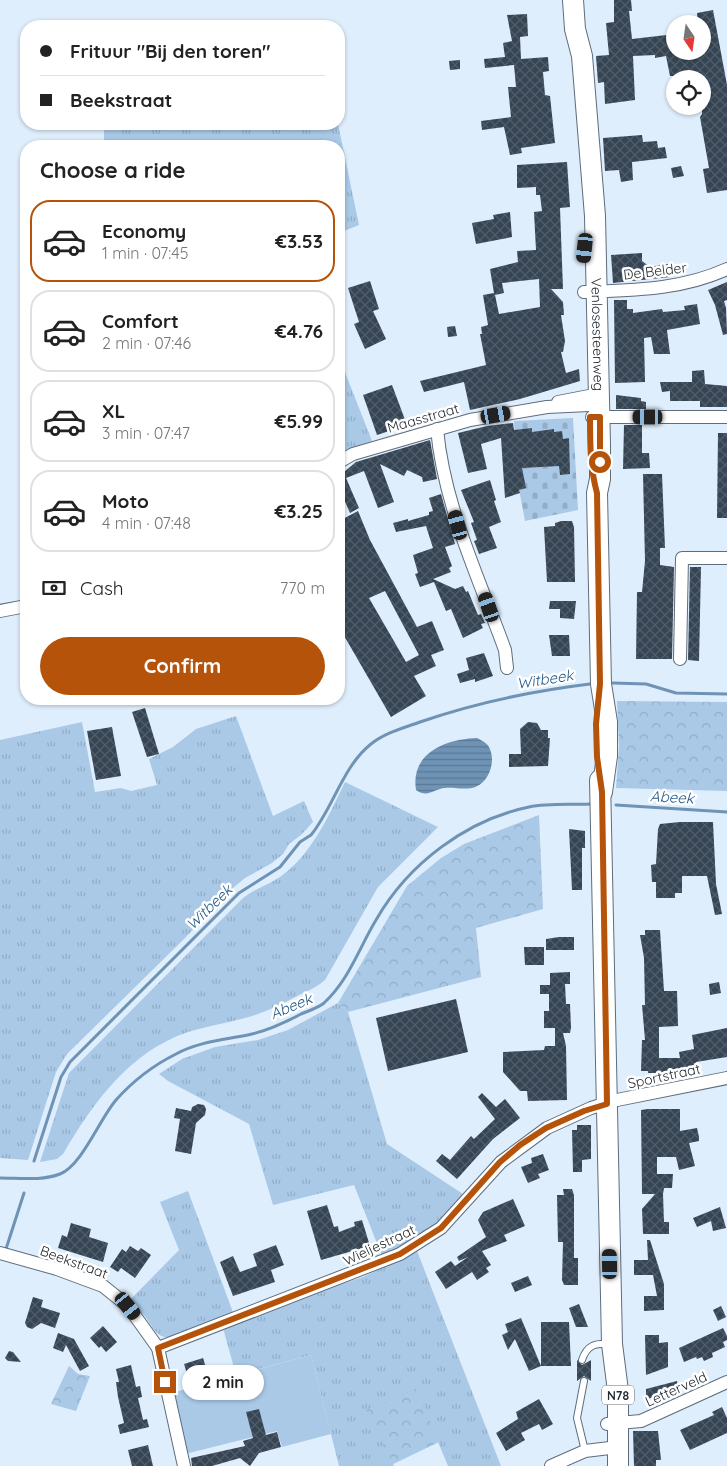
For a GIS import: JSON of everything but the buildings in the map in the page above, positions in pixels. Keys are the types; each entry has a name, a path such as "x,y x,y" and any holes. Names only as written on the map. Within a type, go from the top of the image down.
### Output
{"main road":[{"name":"Venlosesteenweg","path":"572,0 575,29 582,56 595,216 590,292 593,407 600,479 597,493 600,684 596,724 597,757 602,792 612,1344 607,1376 613,1457"}],"street":[{"name":"De Belder","path":"590,292 627,292 689,283 727,269"},
{"name":"Maasstraat","path":"345,459 353,454 437,430 487,417 547,407 576,396 593,407 727,417"},
{"path":"437,430 439,450 458,525 504,650 507,668"},
{"path":"680,659 682,558 727,558"},
{"path":"0,611 20,607"},
{"name":"Sportstraat","path":"607,1104 727,1078"},
{"name":"Wieljestraat","path":"158,1348 400,1254 441,1228 500,1162 520,1145 546,1128 584,1111 607,1104"},
{"name":"Beekstraat","path":"0,1253 57,1269 103,1286 128,1306 158,1348 184,1466"},
{"name":"Letterveld","path":"612,1424 641,1421 727,1382"},
{"path":"551,1466 585,1451 613,1457"}],"lane":[{"path":"582,1360 585,1351 597,1343 612,1344"},
{"path":"584,1381 577,1418 585,1451"}],"green space":[{"path":"104,130 339,130 341,140 104,140"},
{"path":"345,158 359,225 345,231"},
{"path":"345,372 372,441 345,450"},
{"path":"573,418 578,510 525,521 517,479 514,421"},
{"path":"617,701 727,702 727,791 616,788 619,746"},
{"path":"236,716 273,816 304,801 313,822 289,844 283,854 272,863 245,878 233,888 67,1054 56,1072 28,1160 0,1158 0,740 82,722 95,792 121,788 131,791 157,785 149,759 173,747 196,729"},
{"path":"345,782 438,827 378,887 325,980 312,989 268,1010 241,1019 188,1032 148,1052 130,1066 100,1098 63,1154 57,1159 40,1162 69,1073 243,898 280,877 291,868 318,834"},
{"path":"539,815 543,909 476,928 481,977 348,1012 338,1003 407,886 441,858 464,844"},
{"path":"338,1003 348,1012 387,1144 463,1194 442,1219 415,1241 382,1256 354,1185 273,1205 249,1124 168,1081 159,1074 182,1059 215,1047 258,1040 288,1030"},
{"path":"188,1191 234,1315 173,1338 167,1338 159,1334 144,1315 128,1302 179,1250 160,1202"},
{"path":"417,1251 501,1466 448,1466 438,1442 393,1464 394,1466 339,1466 311,1355 236,1375 223,1328 295,1299 363,1277"},
{"path":"311,1355 331,1434 282,1447 277,1431 185,1454 171,1393"},
{"path":"69,1366 78,1374 90,1376 76,1411 51,1404"},
{"path":"416,1389 439,1442 393,1464 366,1410"}],"shaded area":[{"path":"477,738 487,744 492,759 487,778 483,782 478,786 464,789 444,788 428,793 416,790 416,777 419,766 424,758 433,750 454,741"}],"waterway":[{"name":"Witbeek","path":"613,683 646,684 676,693 727,694"},
{"name":"Witbeek","path":"34,1161 61,1077 70,1062 239,893 280,867 300,842 311,835 353,764 371,744 394,731 483,703 547,690 590,684"},
{"name":"Abeek","path":"0,1178 46,1178 60,1174 68,1169 83,1152 116,1100 144,1074 168,1058 194,1046 252,1034 277,1026 324,1003 340,984 389,900 422,863 441,847 461,834 483,822 529,807 590,804"},
{"name":"Abeek","path":"616,805 727,812"},
{"name":"Witbeek","path":"5,1252 24,1193"}],"route":[{"path":"165,1382 158,1348 243,1317 400,1254 441,1228 500,1162 520,1145 546,1128 591,1108 607,1104 602,792 597,757 596,724 600,684 597,493 590,445 590,417 600,417 600,462"}]}
